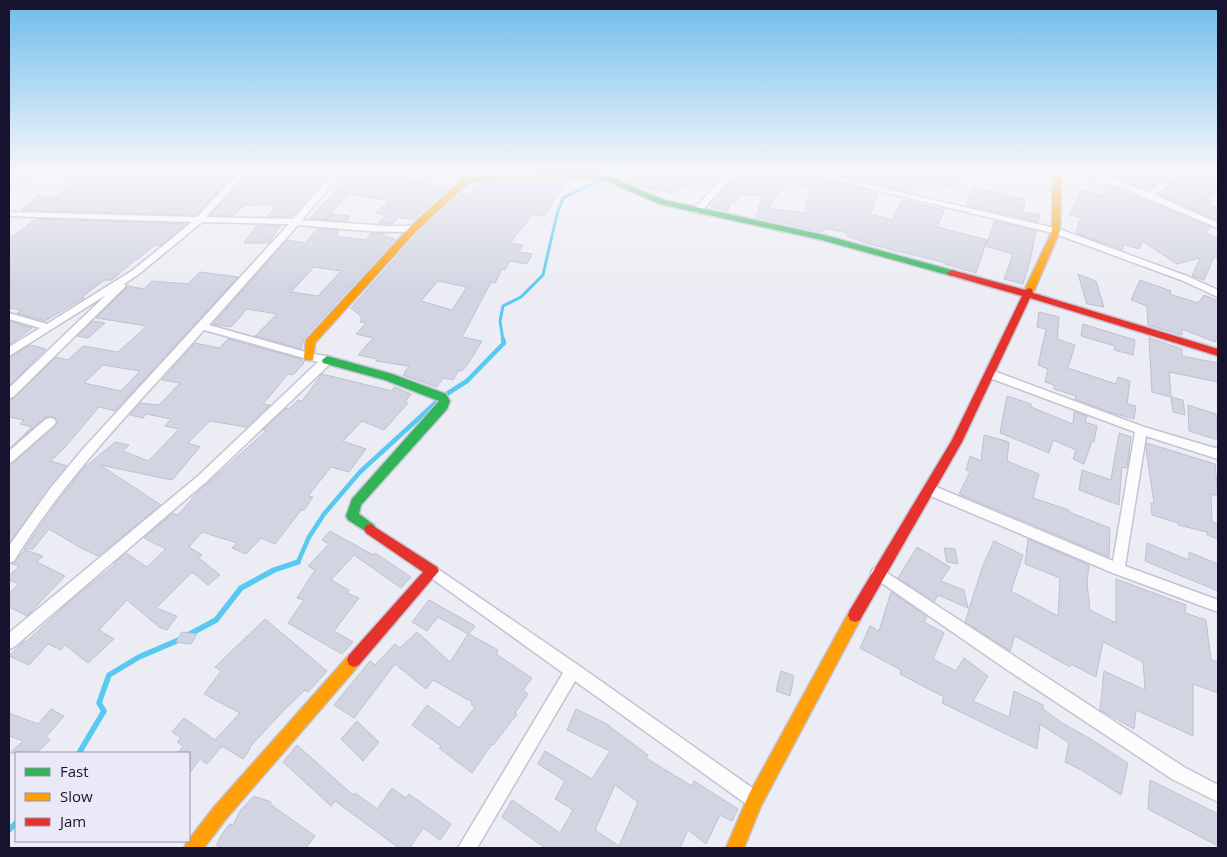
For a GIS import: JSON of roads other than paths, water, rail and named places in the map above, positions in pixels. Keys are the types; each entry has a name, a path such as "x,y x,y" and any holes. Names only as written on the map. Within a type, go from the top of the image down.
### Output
{"street":[{"path":"9,394 136,272 198,221 208,210"},
{"path":"9,557 24,531 65,477 306,210"},
{"path":"309,357 310,342 413,228 433,210"},
{"path":"692,210 824,238 1027,294 1218,353"},
{"path":"967,210 1056,231 1184,278 1218,294"},
{"path":"735,848 756,800 878,573 930,490 991,374 1056,231 1056,210"},
{"path":"1183,210 1218,226"},
{"path":"9,214 198,221 296,222 389,229 413,228"},
{"path":"9,352 136,272"},
{"path":"9,316 46,327"},
{"path":"201,326 388,377 442,397 445,401 443,406 356,503 352,516 756,800"},
{"path":"9,642 202,480 327,360"},
{"path":"991,374 1141,430 1218,454"},
{"path":"9,458 50,422"},
{"path":"1118,569 1141,430"},
{"path":"930,490 1118,569 1218,606"},
{"path":"193,848 220,813 432,571"},
{"path":"878,573 1008,662 1170,768 1218,794"},
{"path":"467,848 573,670"}],"waterway":[{"path":"503,340 500,321 503,306 521,297 543,275 559,210"},
{"path":"298,562 309,537 324,514 360,472 442,397 467,381 504,343 503,339"},
{"path":"188,635 216,620 241,588 274,570 298,562"},
{"path":"294,563 298,562"},
{"path":"80,752 104,711 99,703 109,675 139,657 181,639"},
{"path":"9,830 15,824"}]}
